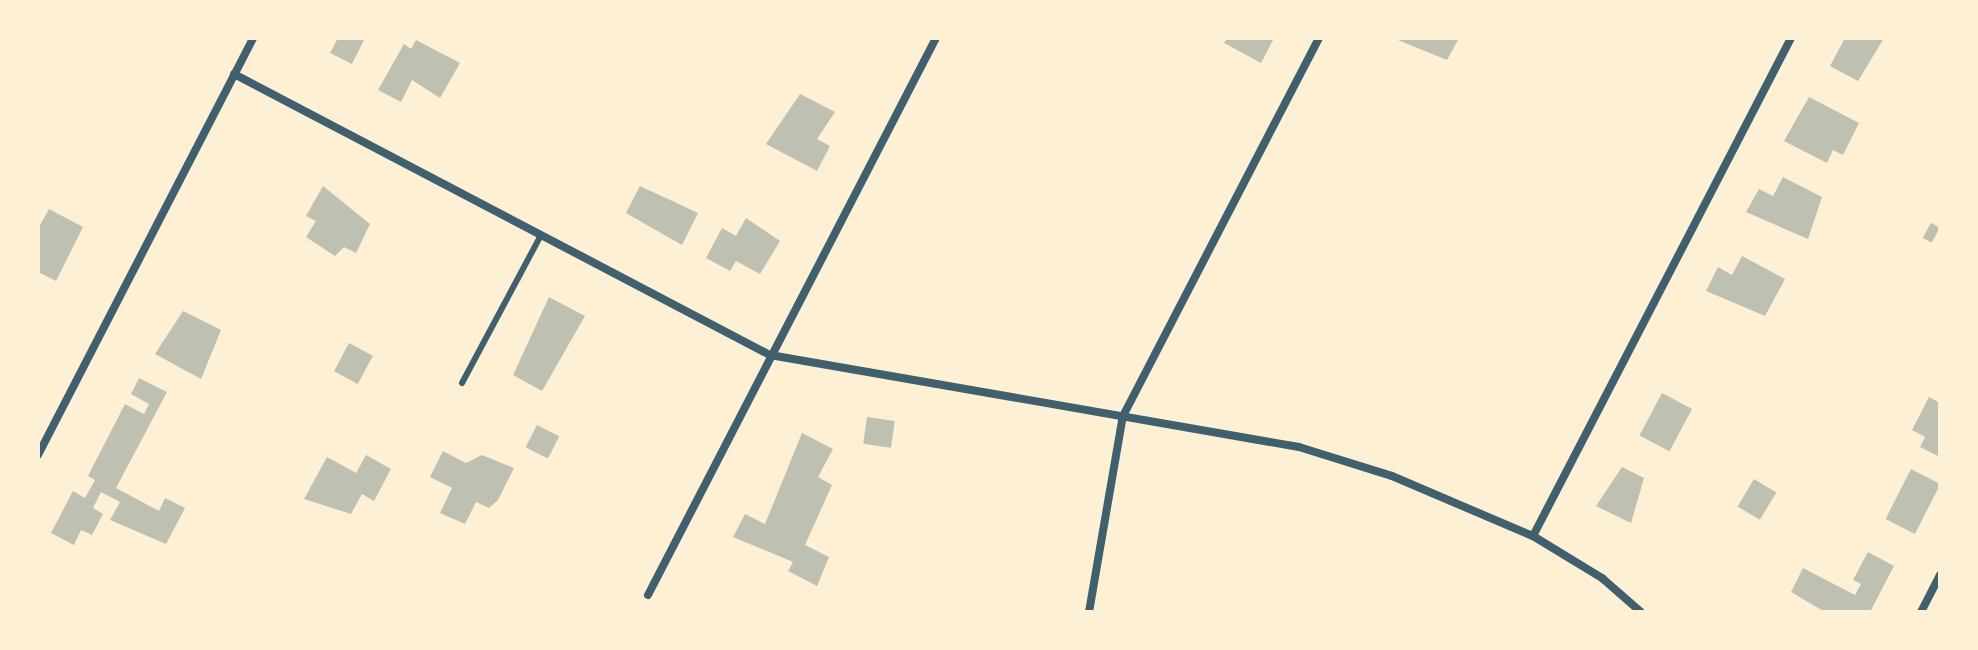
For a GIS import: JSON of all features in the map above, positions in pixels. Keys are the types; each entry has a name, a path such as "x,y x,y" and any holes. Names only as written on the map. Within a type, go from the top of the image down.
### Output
{"street":[{"path":"648,595 936,38"},
{"path":"1089,612 1123,416 1319,38"},
{"path":"1533,536 1791,38"},
{"path":"38,455 249,40"},
{"path":"234,74 770,355 1299,447 1392,476 1533,536 1602,578 1641,612"},
{"path":"1921,612 1940,575"}],"lane":[{"path":"462,383 541,235"}],"building":[{"path":"338,38 365,38 352,64 330,53"},
{"path":"1227,38 1273,40 1261,63 1224,43"},
{"path":"1393,38 1459,38 1447,60"},
{"path":"1845,38 1884,38 1858,81 1830,66"},
{"path":"416,40 460,63 440,98 412,80 401,102 378,90 404,44 411,49"},
{"path":"800,94 835,112 817,139 830,146 817,171 766,144"},
{"path":"1809,97 1859,123 1843,155 1833,150 1827,163 1784,141"},
{"path":"1783,177 1822,197 1808,239 1746,212 1759,189 1773,196"},
{"path":"323,186 370,224 356,253 344,247 335,256 306,237 316,221 306,216"},
{"path":"640,186 698,213 682,245 626,213"},
{"path":"49,209 83,227 56,281 38,272 38,229"},
{"path":"746,218 780,241 760,274 736,261 730,271 706,258 722,228 736,236"},
{"path":"1931,223 1940,228 1932,243 1923,238"},
{"path":"1742,256 1785,279 1765,316 1706,291 1718,267 1732,275"},
{"path":"549,297 585,316 542,391 513,375"},
{"path":"183,311 221,330 201,379 155,354"},
{"path":"349,343 373,356 358,384 334,371"},
{"path":"139,378 167,392 116,488 159,511 165,498 185,508 166,544 110,520 120,502 101,492 93,508 103,514 92,535 81,530 74,545 51,533 73,491 85,498 95,480 88,476 125,404 144,414 149,404 131,394"},
{"path":"1662,393 1692,409 1669,451 1639,435"},
{"path":"1929,397 1940,403 1940,457 1920,447 1925,437 1912,430"},
{"path":"867,417 895,421 891,448 863,444"},
{"path":"537,425 559,436 548,459 526,447"},
{"path":"802,433 833,449 818,477 832,485 805,545 829,557 817,586 788,571 793,562 733,537 745,514 765,524"},
{"path":"443,451 466,463 482,455 514,468 498,500 489,508 476,502 465,524 440,513 452,488 430,477"},
{"path":"366,455 391,469 374,501 362,494 351,514 304,499 327,457 356,473"},
{"path":"1622,467 1644,478 1631,523 1596,506"},
{"path":"1911,469 1940,484 1915,534 1886,519"},
{"path":"1754,479 1776,492 1760,520 1738,506"},
{"path":"1868,552 1894,566 1870,612 1825,612 1791,592 1803,568 1855,595 1861,584 1853,580"}]}
